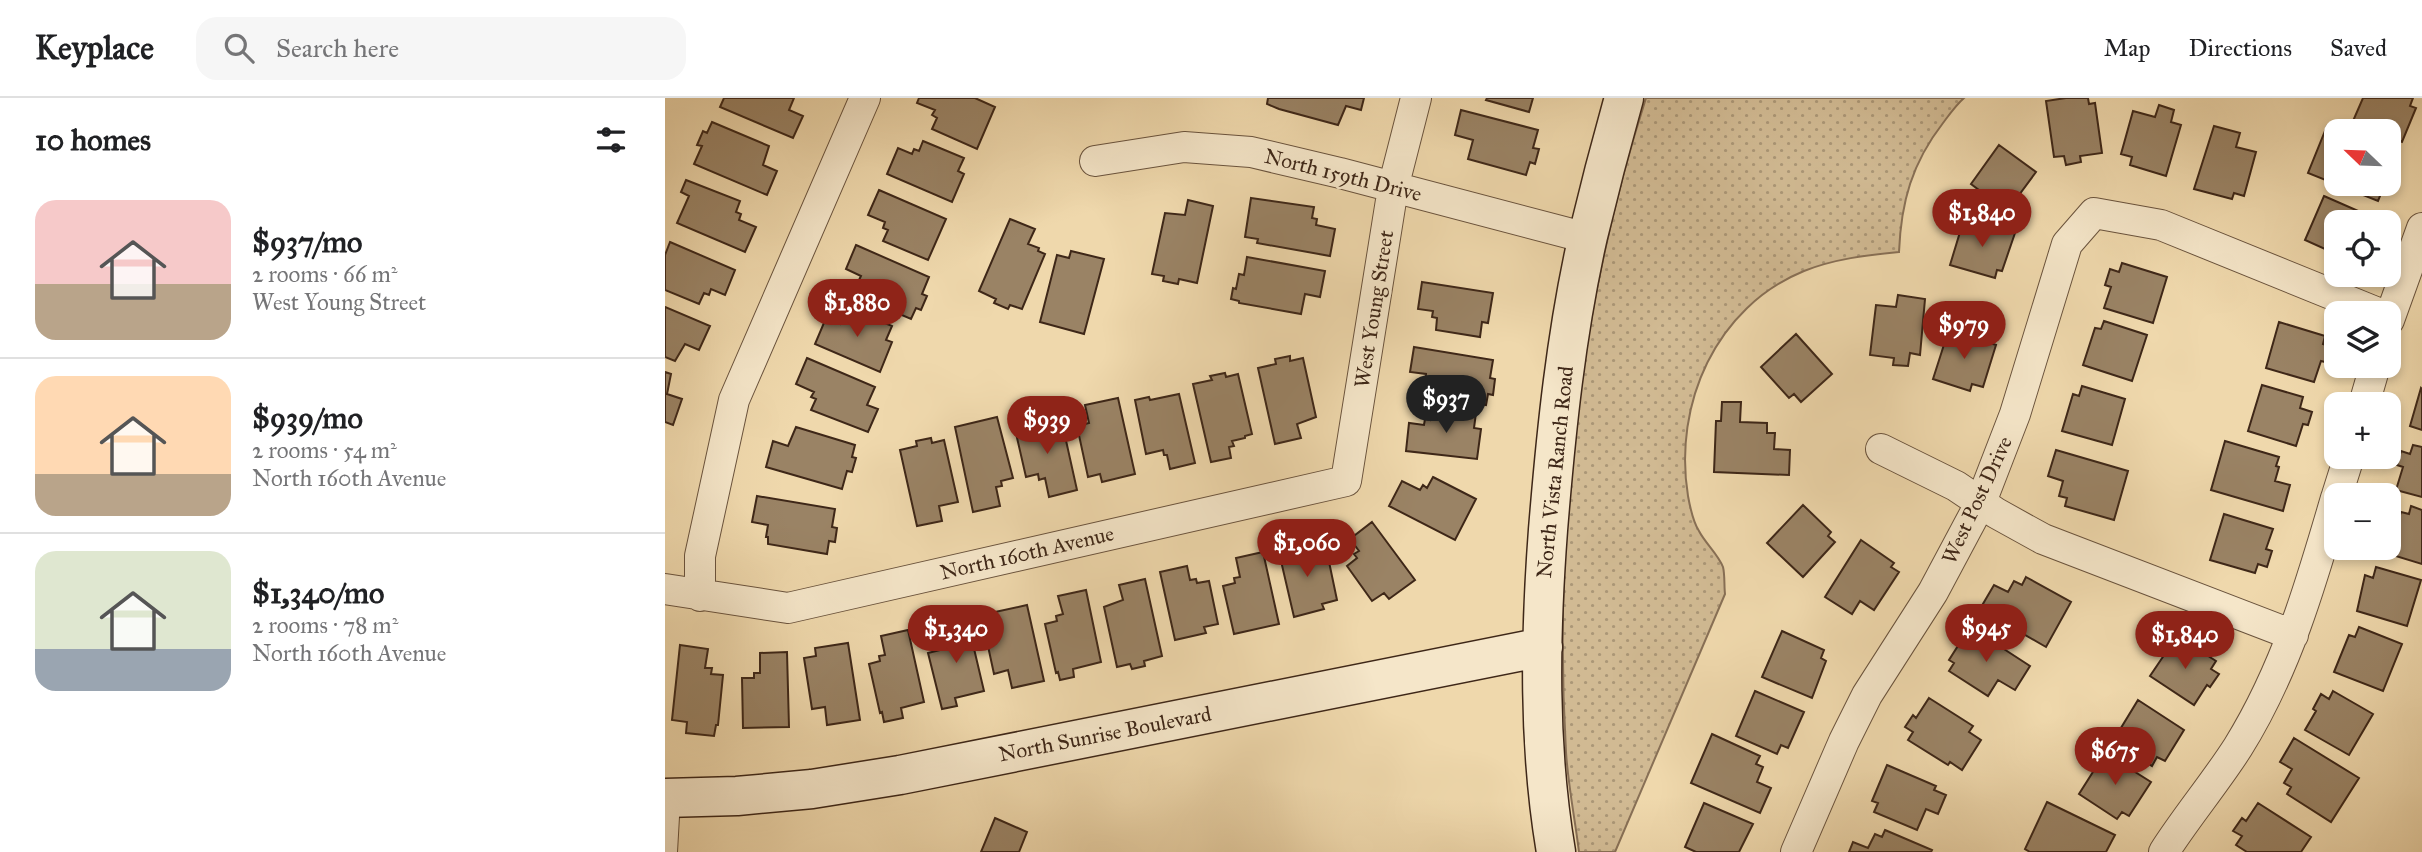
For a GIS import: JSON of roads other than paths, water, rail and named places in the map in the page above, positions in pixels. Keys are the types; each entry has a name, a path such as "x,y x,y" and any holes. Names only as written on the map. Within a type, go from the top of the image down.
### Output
{"street":[{"path":"700,596 700,556 734,400 865,98"},
{"name":"West Young Street","path":"1346,481 1393,188 1416,98"},
{"name":"North Vista Ranch Road","path":"1556,852 1544,731 1543,647 1544,588 1559,403 1587,238 1624,98"},
{"name":"North 159th Drive","path":"1095,161 1184,147 1251,152 1587,238"},
{"name":"West Post Drive","path":"1795,852 1861,706 1933,592 1981,502 2015,414 2067,244 2094,213 2161,225 2348,301"},
{"path":"2395,301 2422,228"},
{"path":"1881,449 1957,486 2004,518 2043,539 2293,635"},
{"name":"North 160th Avenue","path":"665,589 788,608 1346,481"},
{"path":"2164,852 2238,747 2269,691 2293,635 2324,538"},
{"name":"North Sunrise Boulevard","path":"669,799 812,789 900,775 1543,647"}],"lane":[{"path":"669,799 669,852"}]}
